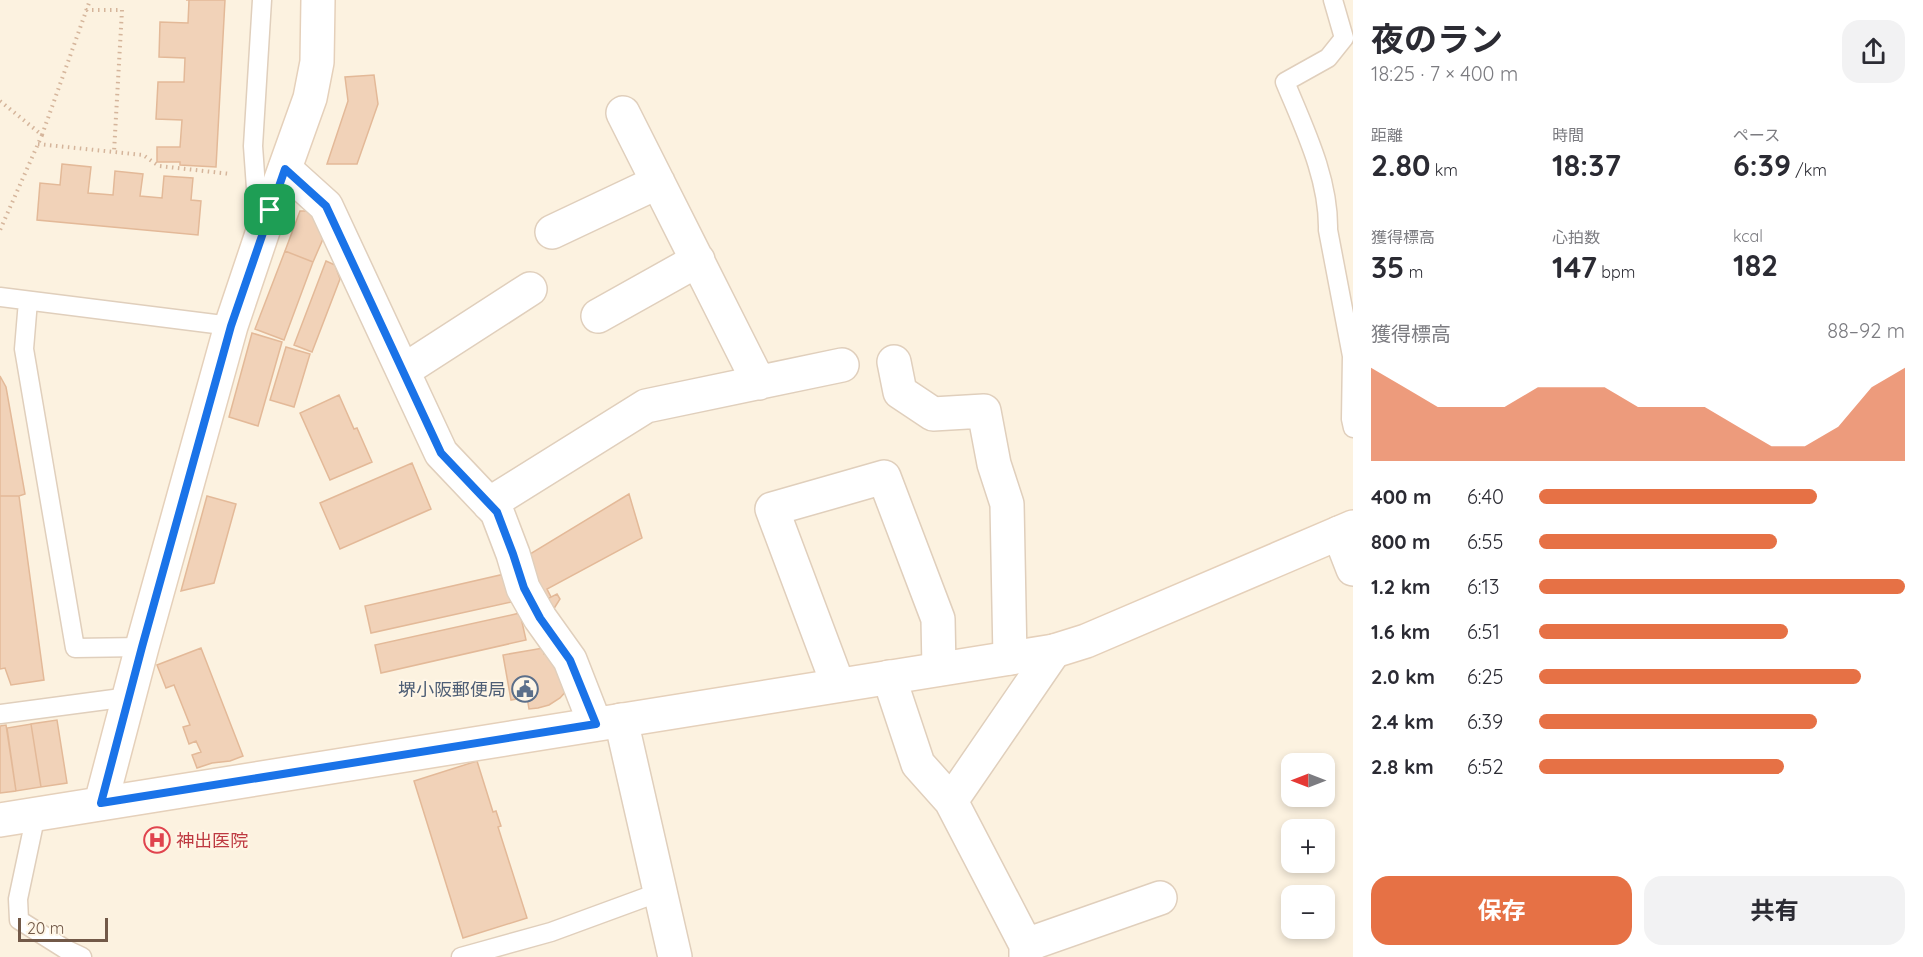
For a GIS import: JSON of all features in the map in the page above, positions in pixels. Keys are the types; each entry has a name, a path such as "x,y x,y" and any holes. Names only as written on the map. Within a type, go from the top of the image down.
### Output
{"street":[{"path":"101,803 231,326 270,210 270,173 310,98 317,62 318,0"},
{"path":"622,113 759,383"},
{"path":"270,173 326,206 441,453 497,512 524,588 540,618 570,660 608,722 660,892 675,957"},
{"path":"552,232 657,182"},
{"path":"598,316 698,260"},
{"path":"403,371 530,289"},
{"path":"894,362 900,392 933,414 984,411 994,464 1007,504 1010,658"},
{"path":"489,504 645,406 842,365"},
{"path":"838,685 772,509 884,477 938,619 939,669"},
{"path":"0,820 1054,651 1086,641 1346,530 1353,568"},
{"path":"951,801 1054,651"},
{"path":"889,677 918,764 951,801 1026,951 1160,898"}],"lane":[{"path":"262,0 253,146 270,173"},
{"path":"1334,0 1344,38 1328,58 1285,82 1313,150 1328,211 1328,230 1352,356 1351,419 1353,428"},
{"path":"0,297 231,326"},
{"path":"28,301 24,350 75,648 142,647"},
{"path":"0,714 129,697"},
{"path":"36,814 18,899 19,920 82,957"},
{"path":"461,957 552,932 660,892"}],"path":[{"path":"0,230 42,135 90,0"},
{"path":"86,10 122,10 114,152"},
{"path":"0,101 42,135"},
{"path":"38,144 143,155 159,166 270,173"}],"building":[{"path":"189,0 225,0 216,167 180,165 180,162 157,162 157,147 180,147 182,120 156,119 158,82 184,82 185,58 159,57 160,22 188,23"},
{"path":"374,75 378,104 357,164 327,164 348,101 345,77"},
{"path":"62,164 91,167 88,193 113,195 115,171 143,174 140,196 162,198 164,176 193,178 191,200 201,201 198,235 37,220 40,183 60,185"},
{"path":"300,211 312,211 326,232 313,262 285,251"},
{"path":"285,251 313,262 284,340 255,329"},
{"path":"326,261 335,265 340,279 312,352 294,345"},
{"path":"252,333 282,342 258,426 229,417"},
{"path":"286,347 310,354 294,407 270,400"},
{"path":"0,376 6,387 25,494 19,496 0,496"},
{"path":"339,395 372,462 330,480 300,413"},
{"path":"412,463 431,509 340,549 320,503"},
{"path":"629,494 642,538 547,589 551,597 543,601 525,557"},
{"path":"0,496 19,496 44,680 11,685 5,668 0,669"},
{"path":"207,496 236,504 214,583 181,591"},
{"path":"509,573 516,601 371,633 365,606"},
{"path":"557,594 560,599 550,615 543,601"},
{"path":"520,613 526,640 381,673 375,645"},
{"path":"201,648 243,756 197,768 192,755 201,752 196,741 189,744 183,727 190,725 174,685 166,688 157,665"},
{"path":"543,648 544,654 551,653 568,689 549,705 529,709 527,697 511,700 503,655"},
{"path":"57,720 67,783 41,787 31,724"},
{"path":"31,724 41,787 16,791 7,728"},
{"path":"6,725 16,791 0,793 0,726"},
{"path":"477,761 493,812 496,811 501,826 498,827 527,918 463,938 414,781"}],"place":[{"name":"堺小阪郵便局","path":"525,689"},
{"name":"神出医院","path":"157,840"}],"route":[{"path":"285,169 326,206 441,453 497,512 524,588 540,618 570,660 596,724 101,803 231,326 270,210 285,169"}]}
